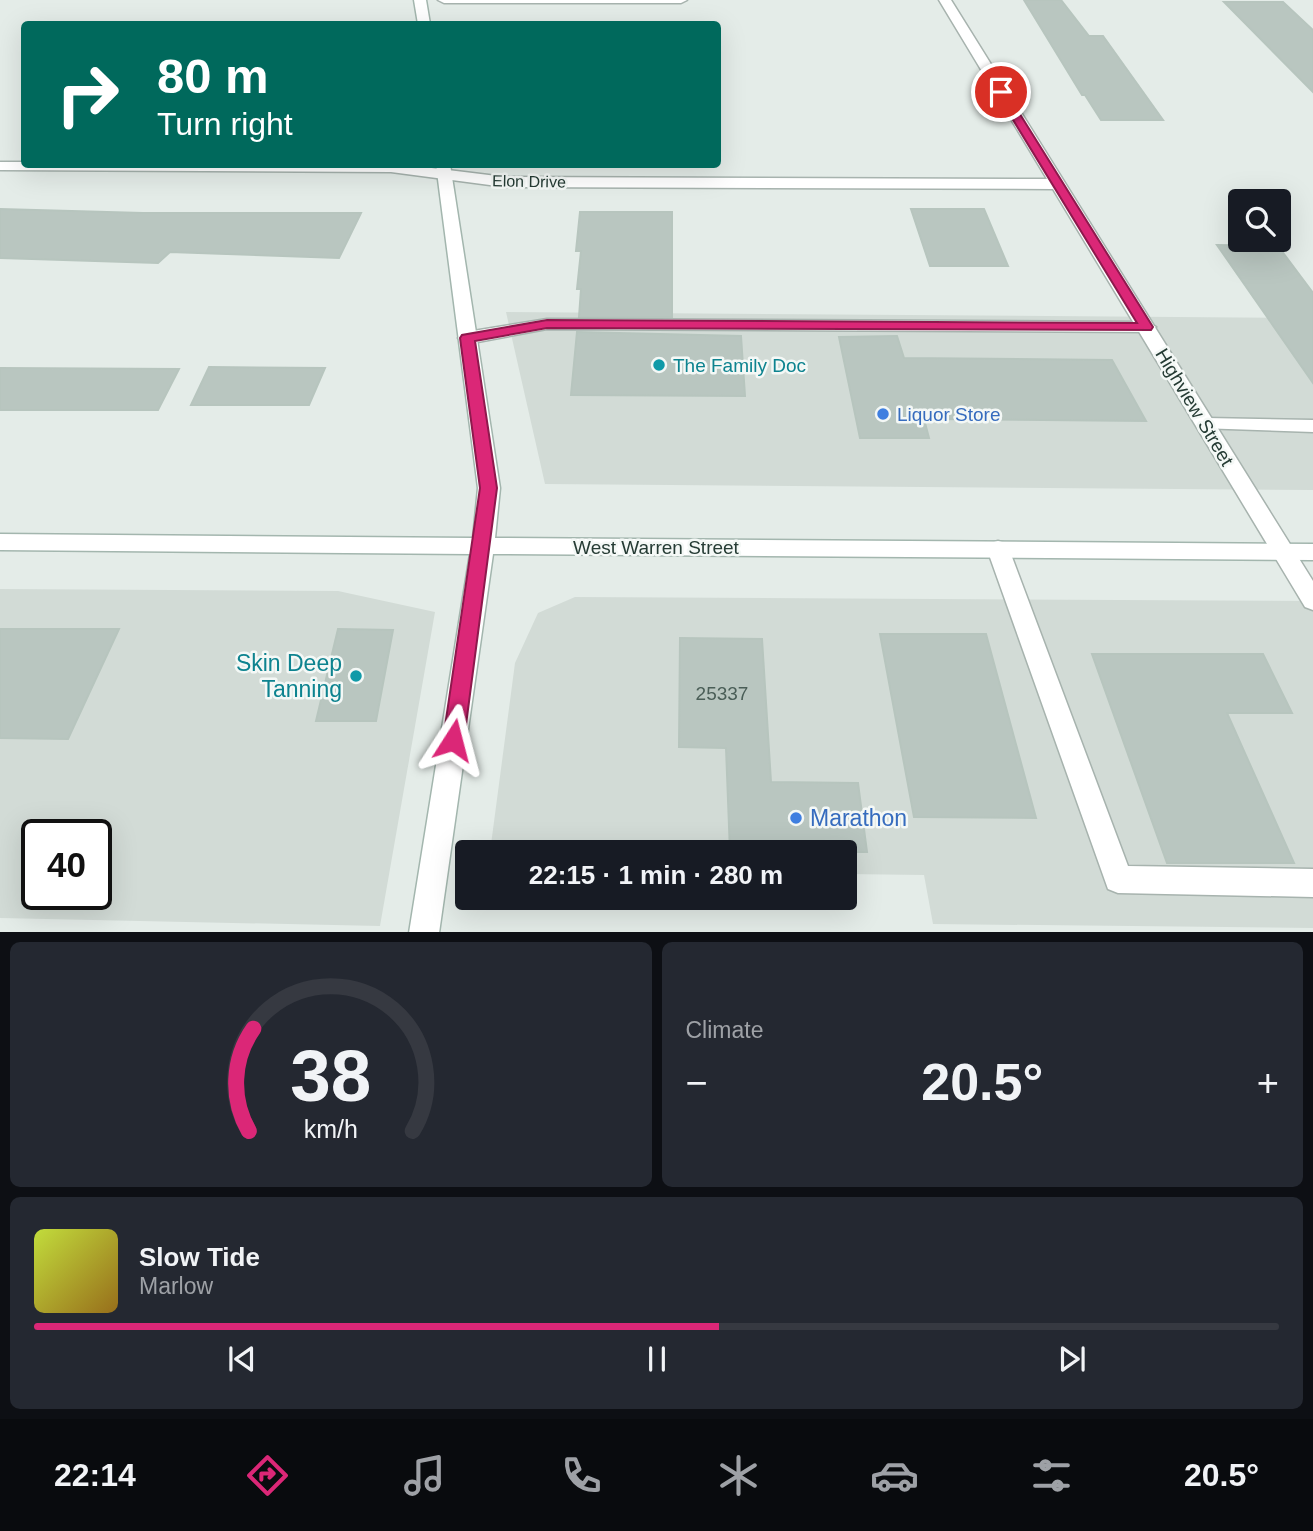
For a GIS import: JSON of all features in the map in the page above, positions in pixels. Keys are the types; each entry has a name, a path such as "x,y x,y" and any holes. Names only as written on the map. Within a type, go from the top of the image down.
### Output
{"street":[{"path":"420,0 424,21"},
{"path":"444,0 681,0"},
{"name":"Highview Street","path":"945,0 1313,601"},
{"name":"Elon Drive","path":"0,166 21,166"},
{"name":"Elon Drive","path":"391,168 444,170 499,182 1058,184"},
{"path":"424,932 483,546 489,488 444,170"},
{"path":"467,338 547,324 1147,327"},
{"path":"1206,424 1313,426"},
{"name":"West Warren Street","path":"0,542 1313,552"},
{"path":"998,549 1118,879 1313,883"}],"shaded area":[{"path":"506,312 1313,318 1313,490 545,484"},
{"path":"0,589 338,591 435,612 380,926 0,918"},
{"path":"575,597 1313,601 1313,928 933,924 924,875 857,874 857,840 492,840 515,663 538,613"}],"building":[{"path":"1024,0 1061,0 1089,36 1103,36 1163,120 1101,120 1085,95 1082,95"},
{"path":"1224,2 1283,2 1313,30 1313,92"},
{"path":"0,209 143,213 361,213 339,258 170,252 158,263 0,258"},
{"path":"911,209 984,209 1008,266 930,266"},
{"path":"580,212 672,212 672,317 579,317 581,289 577,289 581,251 576,251"},
{"path":"1217,245 1228,245 1228,252 1282,252 1313,293 1313,383"},
{"name":"The Family Doc","path":"577,332 741,336 745,396 571,395"},
{"path":"897,336 904,358 1112,360 1146,421 924,419 929,438 860,438 839,337"},
{"path":"209,367 325,368 309,405 191,405"},
{"path":"0,368 179,369 158,410 0,410"},
{"path":"0,629 119,629 68,739 0,738"},
{"name":"Skin Deep Tanning","path":"338,629 393,630 376,721 316,721"},
{"path":"880,634 986,634 1036,818 914,817"},
{"path":"680,638 762,639 771,782 858,783 867,852 857,852 857,840 730,840 726,748 679,747"},
{"path":"1092,654 1263,654 1292,713 1227,713 1294,863 1167,863"}],"place":[{"name":"The Family Doc","path":"659,365"},
{"name":"Liquor Store","path":"883,414"},
{"name":"Skin Deep Tanning","path":"356,676"},
{"name":"Marathon","path":"796,818"}],"route":[{"path":"453,740 483,546 489,488 467,338 547,324 1147,327 1001,92"}]}
